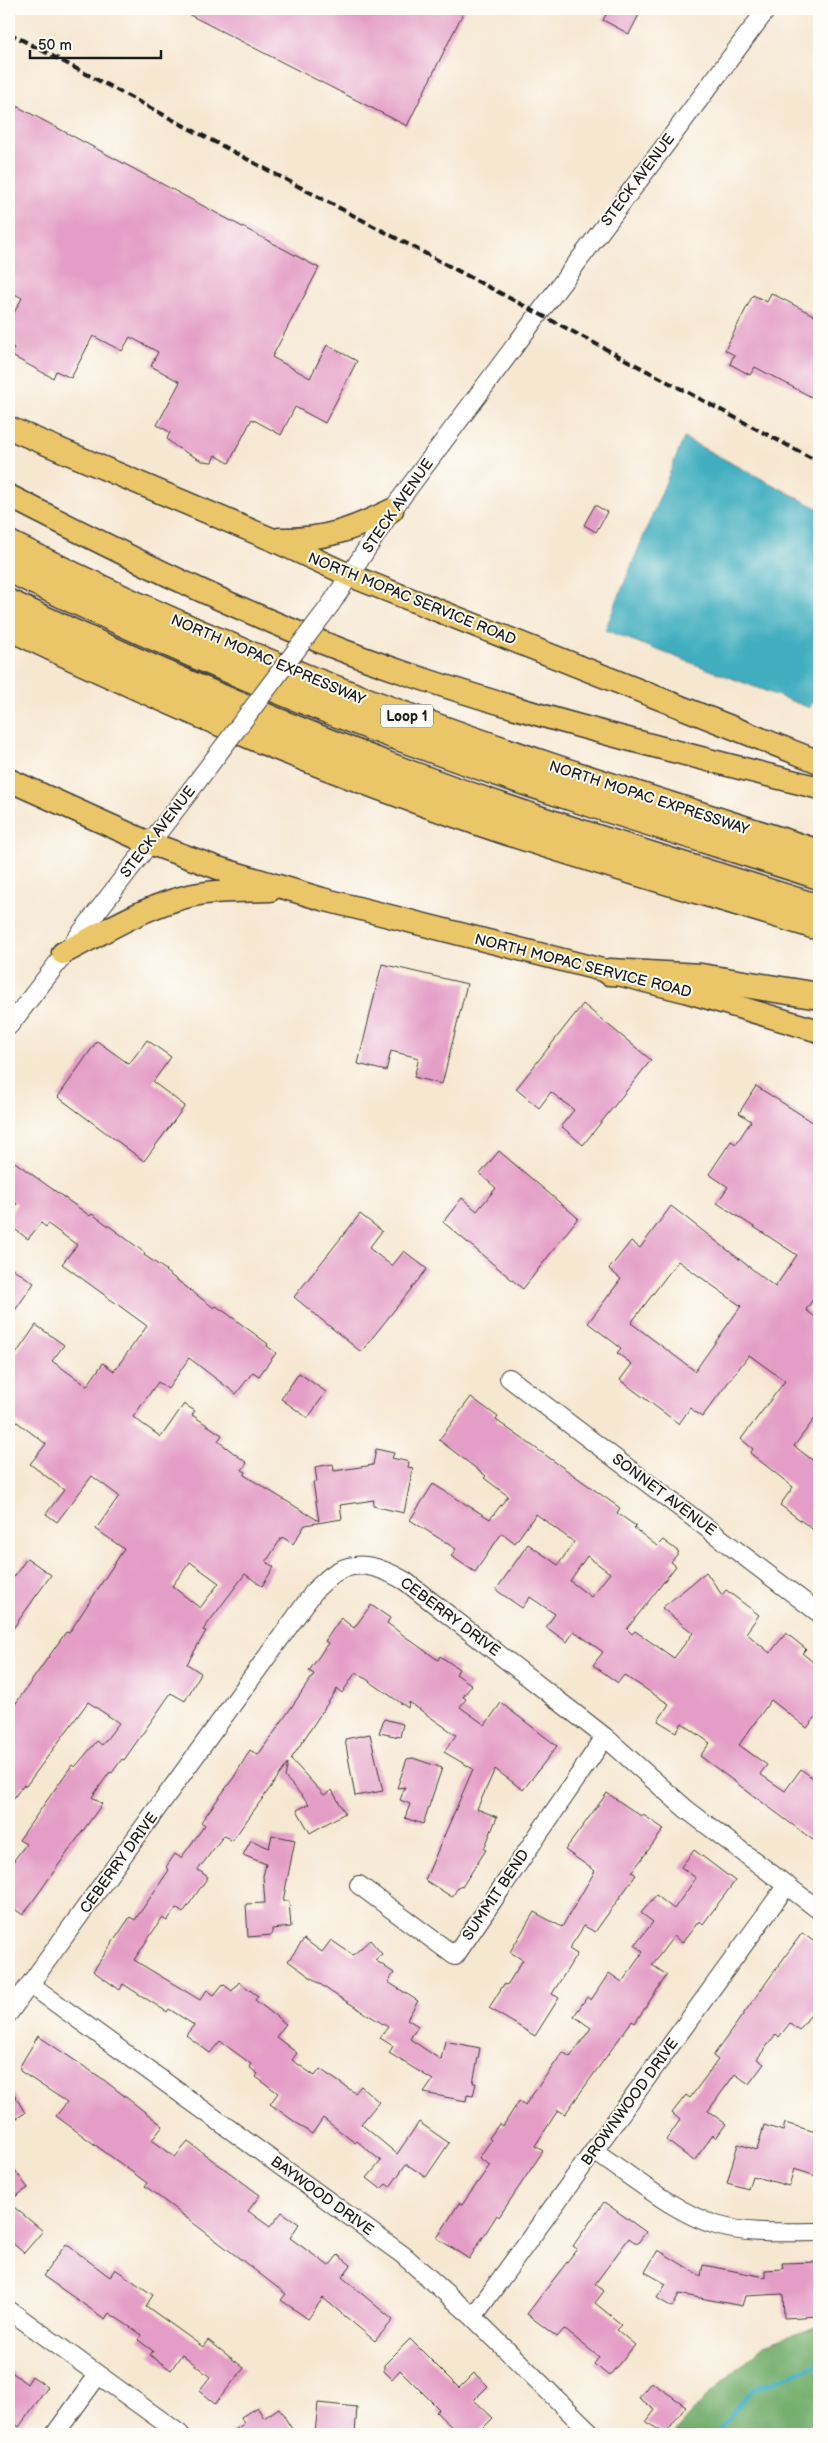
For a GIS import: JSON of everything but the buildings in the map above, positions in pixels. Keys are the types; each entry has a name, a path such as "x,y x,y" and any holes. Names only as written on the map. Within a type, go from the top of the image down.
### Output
{"highway":[{"name":"NORTH MOPAC EXPRESSWAY","path":"9,544 186,626 371,703 514,754 819,853"},
{"path":"9,569 201,658 417,744 556,792 819,876"},
{"path":"9,603 186,684 406,772 548,823 819,908"},
{"path":"9,628 180,706 388,789 486,825 819,927"},
{"path":"610,972 701,977 819,996"}],"main road":[{"name":"NORTH MOPAC SERVICE ROAD","path":"9,428 271,539 349,576 819,762"},
{"path":"9,496 141,563 216,598 404,673 500,703 819,788"},
{"path":"271,539 308,540 330,535 352,529 392,510"},
{"name":"NORTH MOPAC SERVICE ROAD","path":"9,780 149,843 218,868 289,890 610,972 819,1031"},
{"path":"63,953 135,917 188,897 217,891 289,890"}],"street":[{"name":"STECK AVENUE","path":"9,1026 331,604 392,510 767,9"},
{"name":"SONNET AVENUE","path":"509,1378 819,1612"},
{"name":"CEBERRY DRIVE","path":"9,2013 316,1589 338,1571 367,1565 386,1570 405,1581 605,1737 686,1809 819,1910"},
{"name":"SUMMIT BEND","path":"359,1885 455,1956 605,1737"},
{"name":"BROWNWOOD DRIVE","path":"473,2318 787,1885"},
{"name":"BAYWOOD DRIVE","path":"31,1985 403,2255 473,2318 592,2434"},
{"path":"594,2151 690,2215 716,2226 758,2233 819,2232"},
{"path":"9,2310 180,2434"},
{"path":"55,2434 98,2375"}],"green space":[{"path":"819,2326 819,2428 767,2431 762,2434 673,2434 707,2396 764,2345"}],"water":[{"path":"684,438 819,509 819,686 810,708 605,630"}],"waterway":[{"path":"716,2434 752,2390 819,2364"}],"railway":[{"path":"9,33 819,462"}]}
